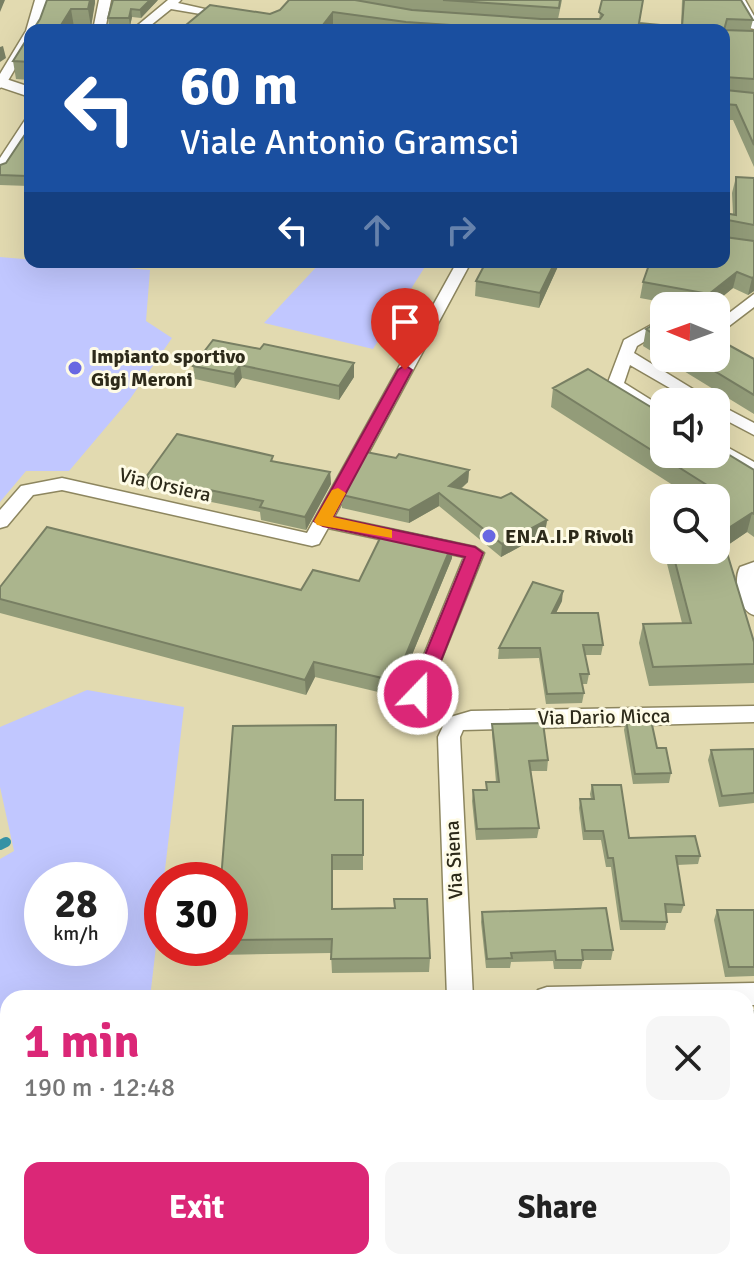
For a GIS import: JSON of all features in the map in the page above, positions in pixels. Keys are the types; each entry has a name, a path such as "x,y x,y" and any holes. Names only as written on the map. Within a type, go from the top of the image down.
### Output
{"street":[{"path":"34,24 41,0"},
{"path":"100,24 105,0"},
{"path":"739,0 754,26"},
{"path":"146,24 172,3 242,18"},
{"path":"24,44 0,83 24,90"},
{"path":"0,168 24,132"},
{"path":"418,694 475,553 323,521 461,268"},
{"path":"730,319 754,299"},
{"path":"650,331 630,343 615,385 650,406"},
{"path":"625,355 682,388"},
{"path":"730,416 754,430"},
{"path":"730,454 753,467"},
{"name":"Via Orsiera","path":"0,522 27,490 62,484 312,540 323,521"},
{"path":"754,569 747,572 745,579 754,608"},
{"name":"Via Dario Micca","path":"455,724 471,719 754,714"},
{"name":"Via Siena","path":"455,724 449,737 460,990"}],"shaded area":[{"name":"Impianto sportivo Gigi Meroni","path":"0,257 24,259 24,268 150,270 146,321 172,338 130,399 69,471 26,471 0,502"},
{"path":"315,268 424,268 373,349 264,323"},
{"path":"87,690 184,707 166,862 144,862 144,966 154,966 151,990 0,990 0,859 14,851 0,787 0,727"}],"building":[{"path":"47,0 90,0 88,9 71,9 62,24 37,24"},
{"path":"113,0 150,0 140,10 131,9 129,18 108,18"},
{"path":"289,0 355,0 412,10 541,19 600,19 603,15 599,12 602,0 643,0 639,23 650,24 436,24 333,12 324,24 187,24 210,5 270,14 280,10"},
{"path":"443,0 560,0 559,8"},
{"path":"684,0 741,0 753,20 727,19 726,24 682,24"},
{"path":"730,30 754,31 754,79 730,77"},
{"path":"24,44 24,62 13,61"},
{"path":"730,90 754,93 754,145 736,105 730,104"},
{"path":"24,136 24,176 0,175 0,165 6,163"},
{"path":"736,177 754,178 754,225 730,220 730,214 736,215"},
{"path":"730,238 754,241 754,277 737,272 712,292 643,282 648,268 730,268"},
{"path":"483,268 552,268 540,293 476,281"},
{"path":"213,340 260,349 264,344 354,363 339,386 240,365 234,374 193,366"},
{"path":"730,346 754,359 754,395 716,372 730,372"},
{"path":"588,369 650,407 650,449 553,388"},
{"path":"177,434 273,456 271,461 330,472 305,517 260,507 263,501 146,477"},
{"path":"366,452 396,458 399,454 469,470 449,486 501,498 511,493 547,520 502,544 439,493 409,510 342,495"},
{"path":"730,455 754,470 754,514 730,527 730,484 705,484 680,468 730,468"},
{"path":"47,527 301,590 313,570 359,581 385,528 453,542 395,681 314,662 305,680 0,599 0,587"},
{"path":"730,563 754,642 754,664 653,667 643,624 691,623 676,564"},
{"path":"533,582 563,591 552,613 598,613 603,645 583,645 589,674 580,674 584,693 547,694 540,648 499,648"},
{"path":"626,720 651,720 657,748 666,748 671,773 635,774"},
{"path":"543,723 548,760 529,761 539,828 477,829 473,790 487,790 486,782 499,782 492,724"},
{"path":"336,725 335,800 363,800 363,855 332,855 332,909 395,908 394,899 427,899 430,958 331,959 332,939 248,940 248,862 222,862 233,726"},
{"path":"754,749 754,793 722,796 711,750"},
{"path":"592,785 621,785 629,838 695,836 700,856 676,856 684,905 665,904 667,922 622,921 613,858 608,858 603,831 585,831 580,799 594,799"},
{"path":"606,908 613,950 582,950 583,960 556,960 555,951 511,953 512,958 487,959 482,912"},
{"path":"717,910 754,910 754,967 729,967"}],"waterway":[{"path":"0,845 6,842"}],"slow traffic":[{"path":"338,493 323,521 386,534"}],"place":[{"name":"Impianto sportivo Gigi Meroni","path":"75,368"},
{"name":"EN.A.I.P Rivoli","path":"489,536"}],"route":[{"path":"405,370 323,521 475,553 418,694"}]}
